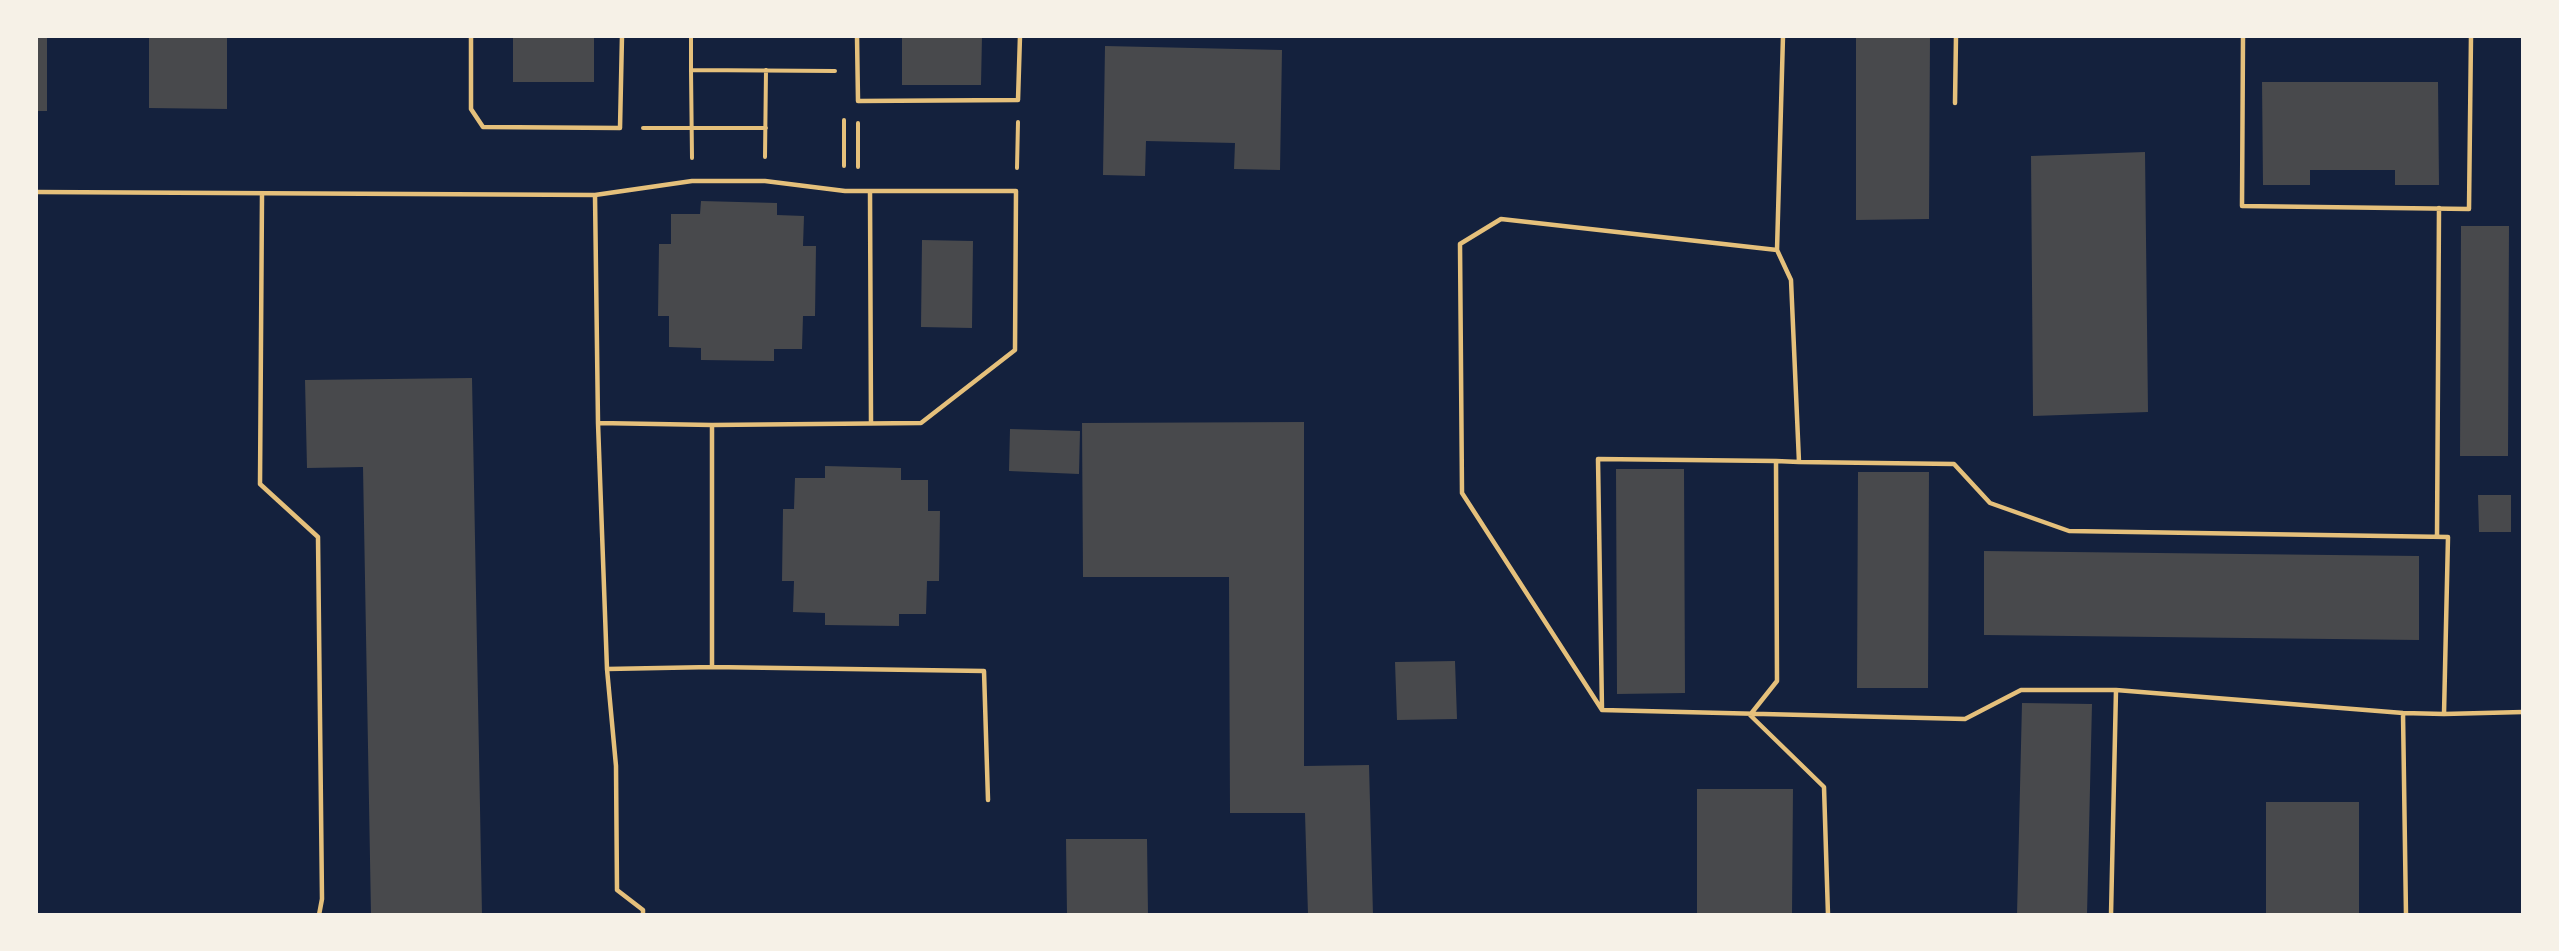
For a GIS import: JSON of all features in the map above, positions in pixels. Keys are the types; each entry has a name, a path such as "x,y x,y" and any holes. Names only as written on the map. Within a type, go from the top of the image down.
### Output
{"lane":[{"path":"471,36 471,109 483,127 620,128 622,36"},
{"path":"857,36 858,101 1018,100 1020,36"},
{"path":"1783,36 1777,250 1791,280 1799,462"},
{"path":"1955,103 1956,36"},
{"path":"2243,36 2242,206 2469,209 2471,36"},
{"path":"36,192 594,195 692,181 765,181 845,191 1016,191 1015,350 921,423 712,425 598,423"},
{"path":"870,191 871,423"},
{"path":"262,195 260,484 318,537 322,899 319,915"},
{"path":"594,195 598,423 607,669 616,765 616,890 643,910 643,915"},
{"path":"2437,537 2439,208"},
{"path":"1602,710 1462,494 1460,244 1501,219 1777,250"},
{"path":"712,425 712,667"},
{"path":"1602,710 1598,459 1954,465 1990,503 2068,531 2448,537 2444,714"},
{"path":"1750,715 1777,681 1776,461"},
{"path":"607,669 712,667 984,671 988,800"},
{"path":"1602,710 1965,719 2021,690 2115,690 2403,713 2523,712"},
{"path":"2111,915 2115,690"},
{"path":"2403,713 2406,915"},
{"path":"1750,715 1824,787 1828,915"}],"path":[{"path":"692,36 692,181"},
{"path":"691,70 857,72"},
{"path":"765,181 766,70"},
{"path":"1016,191 1018,100"},
{"path":"858,101 859,190"},
{"path":"843,119 845,191"},
{"path":"620,128 766,129"}],"building":[{"path":"36,36 47,36 47,111 36,111"},
{"path":"149,36 227,36 227,109 149,108"},
{"path":"513,36 594,36 594,82 513,82"},
{"path":"902,36 982,36 981,85 902,85"},
{"path":"1856,36 1930,36 1929,219 1856,220"},
{"path":"1105,46 1282,50 1280,170 1234,169 1235,143 1146,141 1145,176 1103,175"},
{"path":"2262,82 2438,82 2439,185 2395,185 2395,170 2310,170 2310,185 2263,185"},
{"path":"2145,152 2148,412 2033,416 2031,156"},
{"path":"701,201 777,203 777,215 804,216 803,246 816,246 815,316 803,316 802,349 774,349 774,361 701,360 701,348 669,347 669,316 658,316 659,244 671,244 671,214 700,214"},
{"path":"2461,226 2509,226 2508,456 2460,456"},
{"path":"922,240 973,241 972,328 921,327"},
{"path":"472,378 482,915 371,915 363,467 307,468 305,380"},
{"path":"1304,422 1304,766 1369,765 1373,915 1308,915 1305,813 1230,813 1229,577 1083,577 1082,423"},
{"path":"1010,429 1080,431 1079,474 1009,471"},
{"path":"825,466 901,468 901,480 928,480 928,511 940,511 939,581 927,581 926,614 899,614 899,626 825,625 825,613 793,612 794,581 782,581 783,509 794,509 795,478 825,478"},
{"path":"1616,469 1684,469 1685,693 1617,694"},
{"path":"1858,472 1929,472 1928,688 1857,688"},
{"path":"2478,495 2511,495 2511,532 2479,532"},
{"path":"1984,551 2419,556 2419,640 1984,635"},
{"path":"1455,661 1457,719 1397,720 1395,662"},
{"path":"2022,703 2092,704 2087,915 2017,915"},
{"path":"1697,789 1793,789 1792,915 1697,915"},
{"path":"2266,802 2359,802 2359,915 2266,915"},
{"path":"1066,839 1147,839 1148,915 1067,915"}]}
